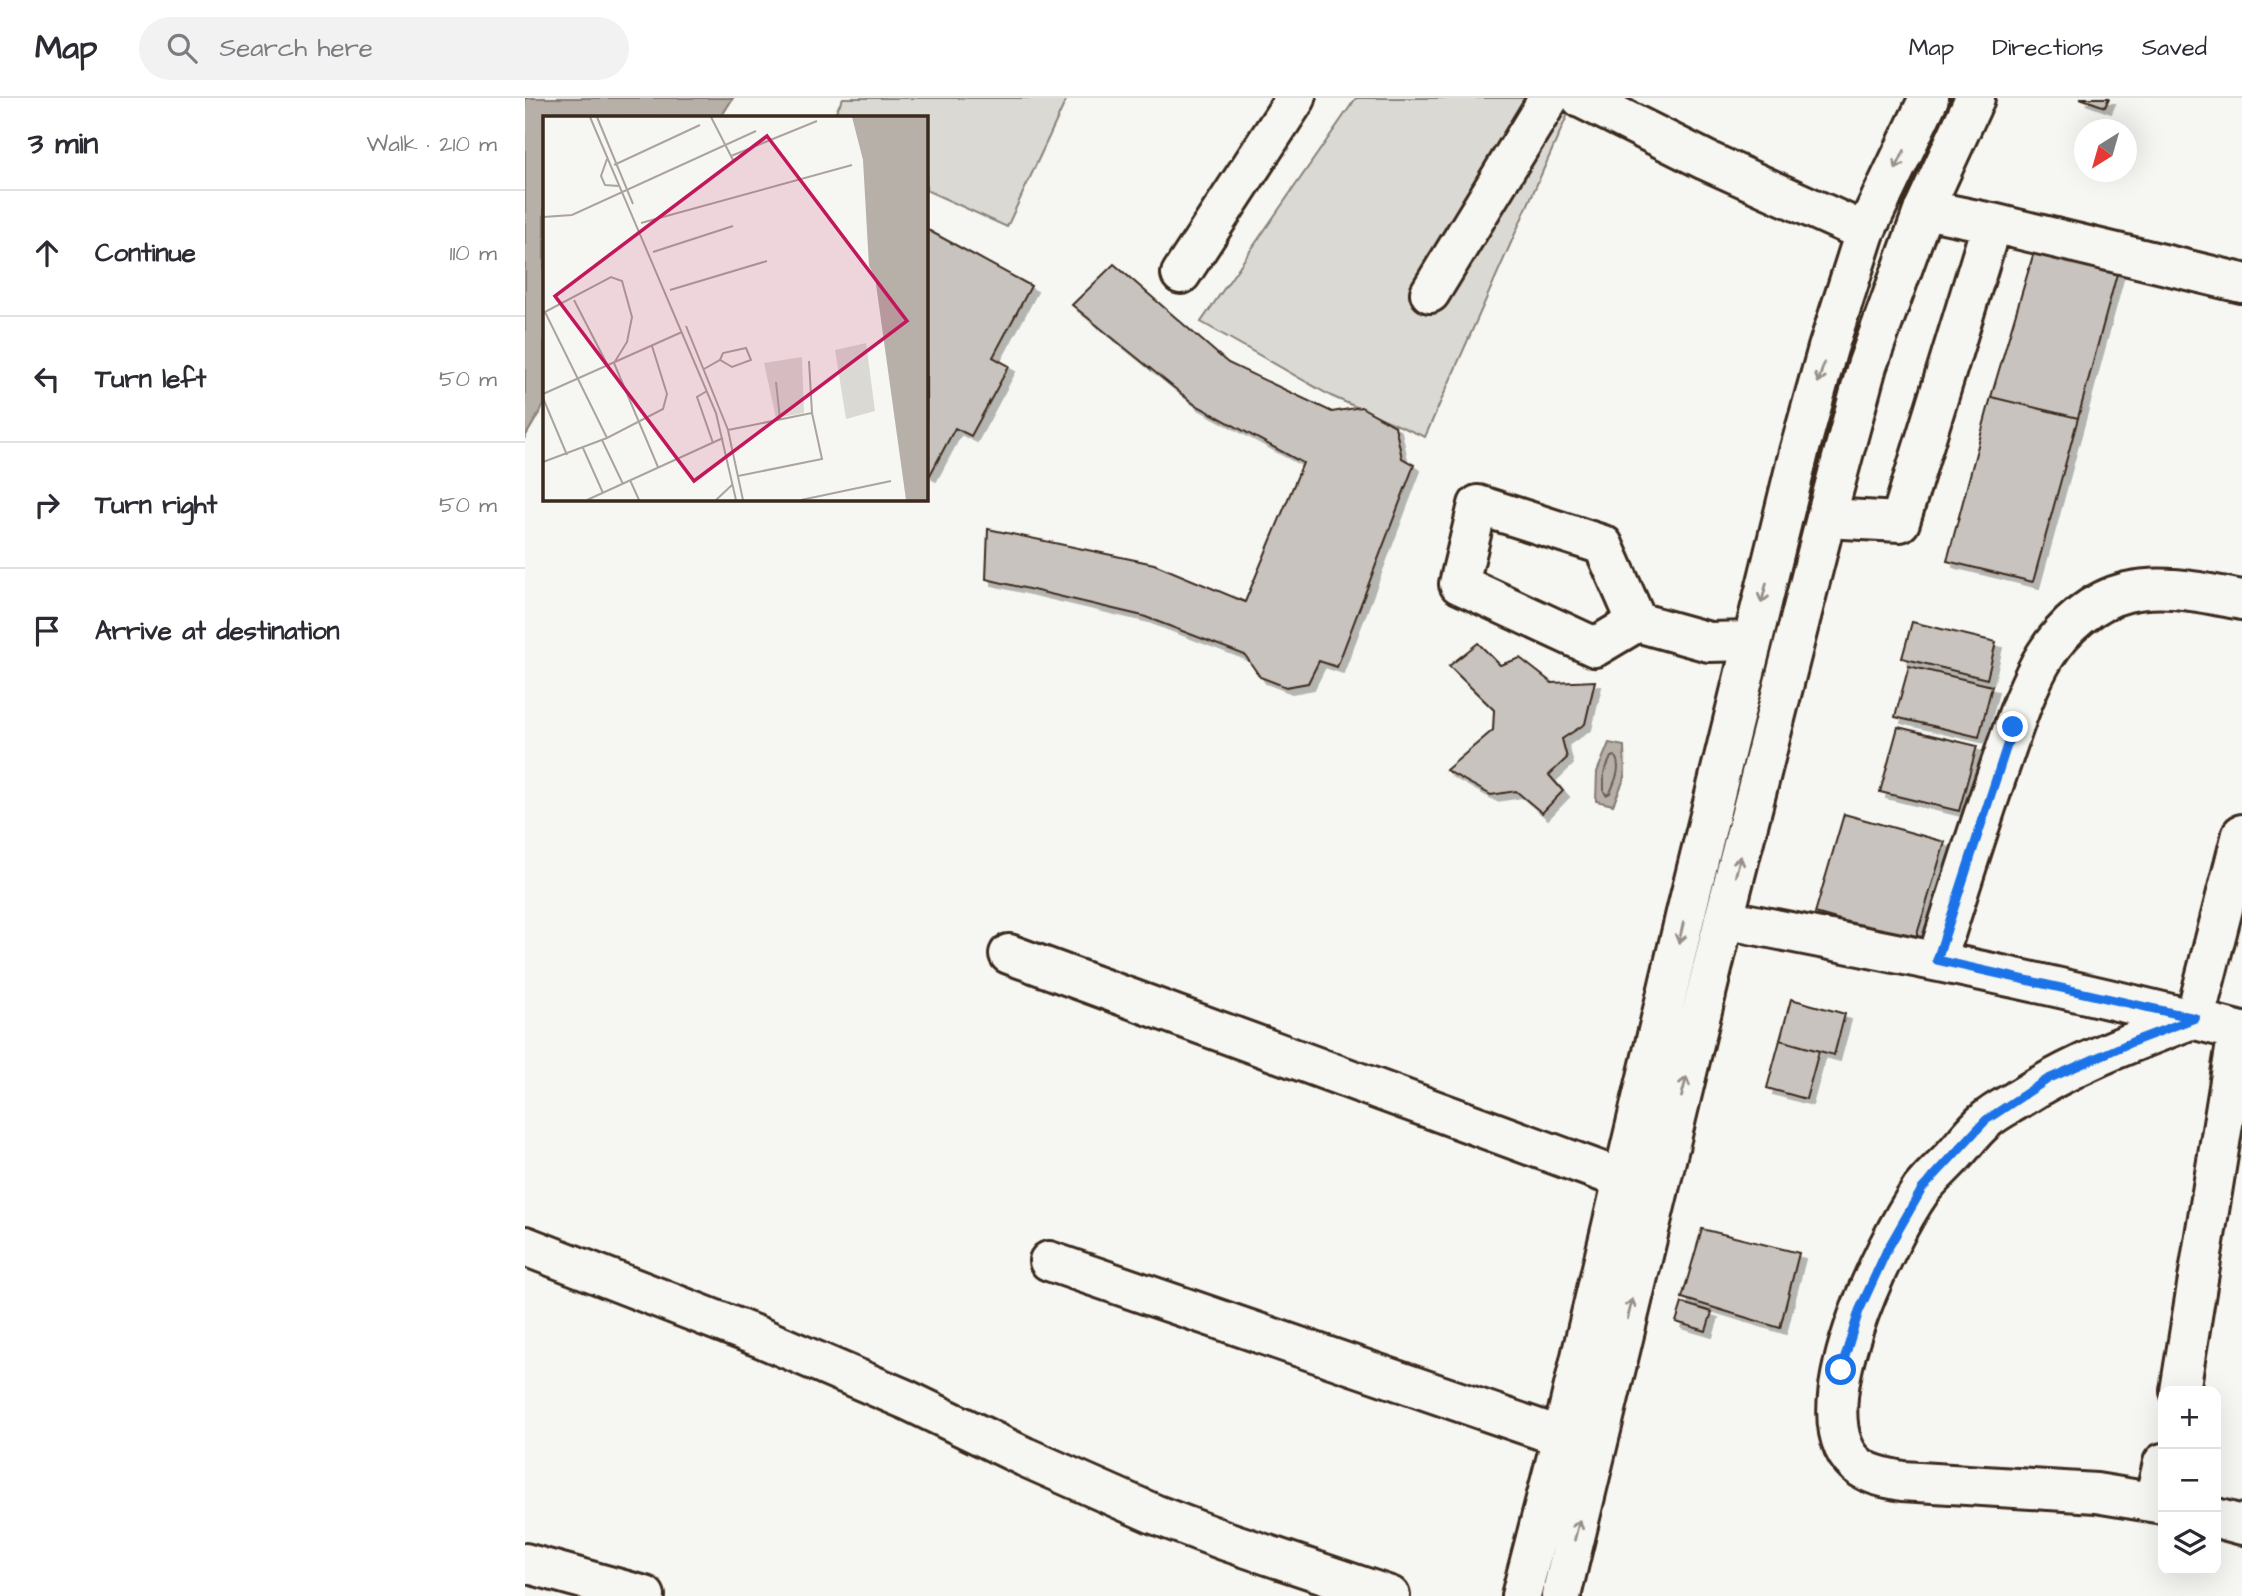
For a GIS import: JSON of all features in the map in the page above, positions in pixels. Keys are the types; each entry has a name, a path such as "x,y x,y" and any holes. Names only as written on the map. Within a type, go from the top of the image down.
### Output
{"street":[{"path":"1181,274 1296,98"},
{"path":"1430,293 1549,98"},
{"path":"1581,98 1705,160 1865,232"},
{"path":"1521,1596 1562,1437 1799,452 1828,348 1865,232 1929,98"},
{"path":"1561,1596 1724,919 1825,518 1867,366 1924,209 1975,98"},
{"path":"1924,209 2242,283"},
{"path":"1825,518 1900,522 1992,223"},
{"path":"1637,622 1603,545 1478,505 1459,584 1595,647 1637,622 1709,642 1752,641"},
{"path":"1937,960 2013,727 2044,658 2056,640 2077,618 2125,592 2153,588 2185,589 2242,600"},
{"path":"2195,1018 2242,834"},
{"path":"1724,919 1937,960 2195,1018 2240,1031 2181,1386"},
{"path":"1009,954 1622,1180"},
{"path":"2158,1503 2096,1493 1902,1481 1878,1476 1861,1468 1851,1459 1837,1413 1841,1370 1859,1311 1887,1250 1922,1189 1986,1120 2048,1079 2195,1018"},
{"path":"525,1246 762,1338 895,1395 1154,1514 1390,1596"},
{"path":"1049,1261 1562,1437"},
{"path":"2221,1519 2242,1525"},
{"path":"525,1563 645,1596"}],"shaded area":[{"path":"843,98 1067,98 1007,227 927,190 927,116 834,116"},
{"path":"1356,98 1558,98 1572,105 1425,437 1331,396 1201,322"}],"water":[{"path":"525,98 733,98 722,116 543,116 543,407 525,437"},
{"path":"1609,743 1624,746 1625,777 1613,805 1596,801 1597,772"}],"building":[{"path":"2080,98 2109,98 2105,107"},
{"path":"927,230 1031,286 993,357 1009,366 971,436 955,428 930,475 927,474"},
{"path":"2034,252 2118,270 2078,418 1991,397"},
{"path":"1114,264 1228,363 1332,412 1361,407 1395,426 1402,458 1414,465 1337,667 1319,661 1308,683 1286,687 1260,677 1245,655 1143,616 986,579 988,529 1154,564 1245,602 1303,463 1194,404 1072,305"},
{"path":"1991,397 2078,418 2033,582 1947,561"},
{"path":"1912,622 1996,642 1987,679 1902,658"},
{"path":"1478,643 1500,665 1520,658 1552,683 1595,681 1585,724 1562,739 1567,758 1549,775 1563,791 1542,813 1516,791 1491,795 1446,770 1493,730 1494,710 1449,666"},
{"path":"1909,666 1992,686 1979,737 1895,717"},
{"path":"1898,727 1977,746 1959,811 1880,792"},
{"path":"1844,814 1945,842 1915,941 1815,913"},
{"path":"1791,999 1845,1014 1834,1055 1780,1040"},
{"path":"1780,1040 1819,1051 1806,1099 1767,1088"},
{"path":"1702,1229 1799,1253 1780,1328 1682,1298"},
{"path":"1682,1303 1712,1312 1706,1331 1676,1322"}],"route":[{"path":"1841,1370 1859,1311 1887,1250 1922,1189 1986,1120 2048,1079 2195,1018 1937,960 2013,727"}]}
